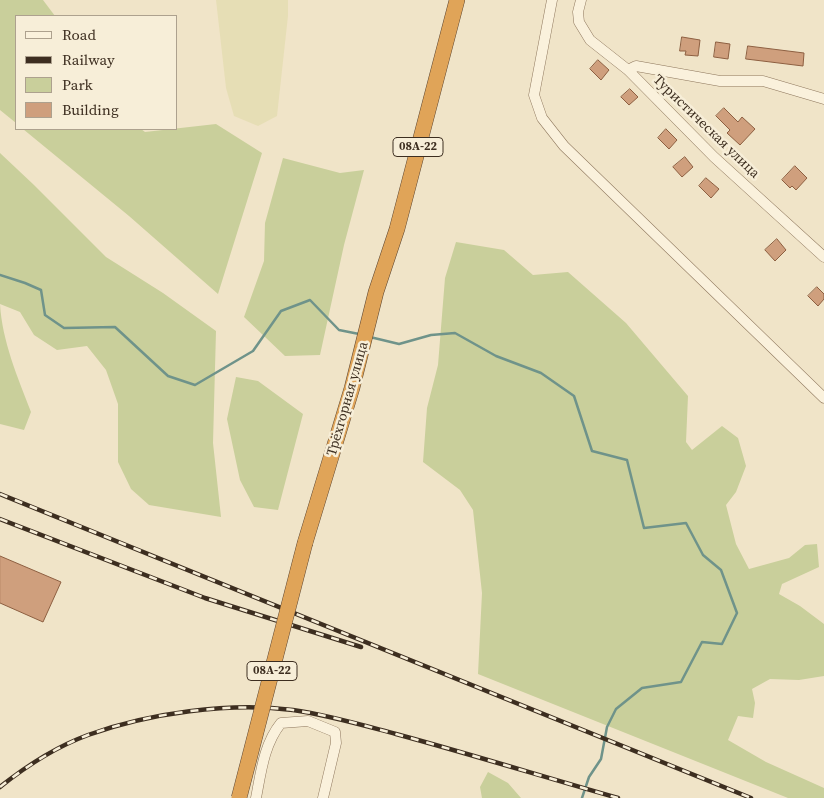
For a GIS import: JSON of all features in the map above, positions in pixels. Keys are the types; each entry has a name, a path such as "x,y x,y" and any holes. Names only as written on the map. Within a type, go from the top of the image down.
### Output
{"highway":[{"name":"Трёхгорная улица","path":"239,798 306,543 352,388 376,292 397,229 458,0"}],"street":[{"path":"552,0 534,95 542,118 564,146 824,398"},
{"name":"Туристическая улица","path":"581,0 578,12 579,22 590,40 628,70 714,157 824,257"},
{"path":"628,70 636,66 720,81 763,81 824,99"},
{"path":"256,798 265,754 272,734 281,723 308,721 335,732 336,743 323,798"}],"shaded area":[{"path":"216,0 288,0 288,16 277,116 258,126 234,116 226,88"}],"green space":[{"path":"0,0 43,0 54,15 15,15 15,122 0,110"},
{"path":"216,124 262,153 218,294 129,216 24,130 142,130 145,132 178,130 178,128"},
{"path":"0,153 106,257 163,293 216,331 213,443 221,517 149,505 131,489 118,462 118,404 106,370 87,346 57,350 34,335 20,312 0,304"},
{"path":"283,158 340,173 364,170 344,245 320,355 285,356 244,317 264,261 265,223"},
{"path":"456,242 504,250 533,275 568,272 626,323 688,396 686,442 692,450 722,426 738,438 746,466 736,492 726,505 736,544 749,569 789,558 805,545 817,544 819,567 782,584 779,594 800,606 824,624 824,676 799,680 770,679 752,689 755,703 753,718 738,716 728,740 766,762 824,788 824,798 788,798 478,674 482,593 473,510 460,490 423,462 427,408 438,365 445,278"},
{"path":"0,304 7,345 31,412 24,430 0,424"},
{"path":"236,377 258,381 303,414 278,510 254,507 240,480 227,419"},
{"path":"488,772 508,783 521,798 482,798 480,787"}],"building":[{"path":"682,37 700,40 698,56 685,55 686,51 680,51"},
{"path":"716,42 730,44 728,59 714,57"},
{"path":"748,46 804,53 803,66 746,59"},
{"path":"598,60 609,70 601,80 590,69"},
{"path":"630,89 638,97 629,105 621,97"},
{"path":"724,108 738,122 742,117 755,129 740,145 727,133 730,130 716,116"},
{"path":"666,129 677,140 669,149 658,138"},
{"path":"685,157 693,167 682,177 673,167"},
{"path":"795,166 807,178 796,190 792,186 790,188 782,180"},
{"path":"706,178 719,189 711,198 699,186"},
{"path":"777,239 786,250 775,261 765,250"},
{"path":"817,287 824,294 824,299 818,306 808,296"},
{"path":"0,556 61,582 43,622 0,603"}],"waterway":[{"path":"0,275 41,290 45,315 64,328 115,327 168,376 195,385 253,351 281,311 310,300 339,330 359,334"},
{"path":"370,337 399,344 431,335 455,333 496,356 541,373 574,396 592,451 627,460 644,528 686,523 703,555 721,570 737,613 722,644 702,642 681,682 642,688 616,709 607,727 601,759 589,777 582,798"}],"railway":[{"path":"0,494 751,798"},
{"path":"0,519 205,598 361,647"},
{"path":"0,787 54,751 88,735 112,727 189,711 243,707 293,710 332,717 452,749 618,798"}]}
